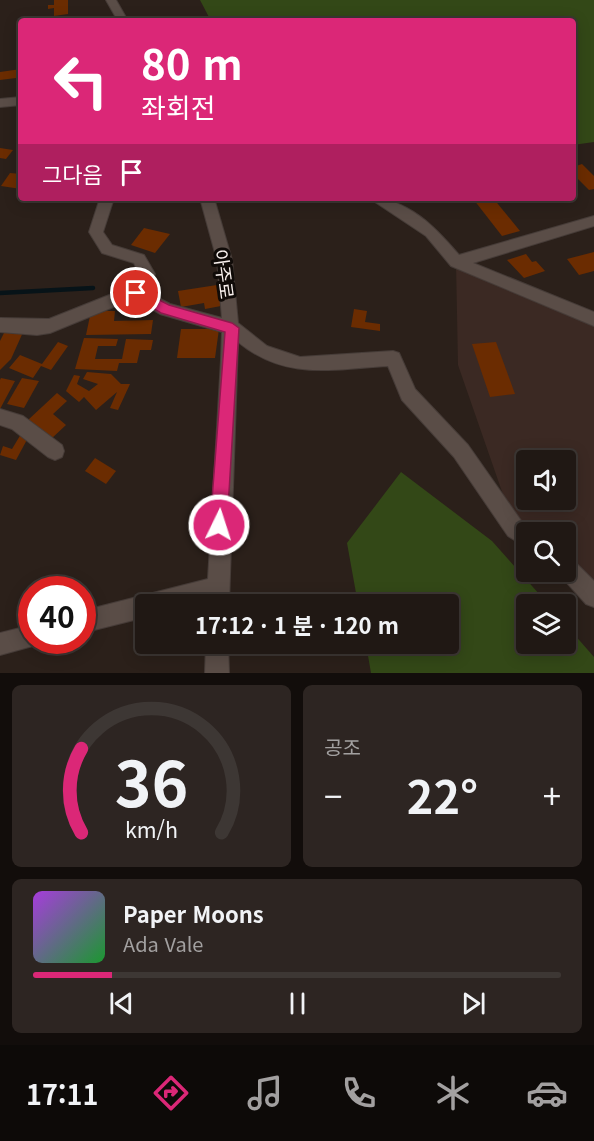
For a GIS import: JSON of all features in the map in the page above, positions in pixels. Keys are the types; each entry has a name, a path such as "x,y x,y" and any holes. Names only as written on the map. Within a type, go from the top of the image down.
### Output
{"street":[{"path":"111,0 121,18"},
{"path":"0,103 18,100"},
{"path":"0,325 37,328 50,326 144,288 148,281 139,259 107,249 96,232 106,201"},
{"name":"아주로","path":"208,201 217,222 232,328 219,525 218,594"},
{"path":"382,201 404,212 424,227 456,262 594,320"},
{"path":"456,262 594,220"},
{"path":"136,293 166,309 232,328 262,352 300,364 393,358 408,394 462,452 516,530"},
{"path":"0,417 17,423 55,451"},
{"path":"576,578 594,597"},
{"path":"96,618 135,609"},
{"path":"0,644 18,640"},
{"path":"217,654 217,673"}],"shaded area":[{"path":"456,262 594,319 594,596 576,577 576,522 516,522 515,529 458,365"}],"green space":[{"path":"200,0 594,0 594,142 576,145 576,18 209,18"},
{"path":"401,472 492,541 516,568 516,582 528,582 539,594 516,594 516,654 576,654 576,636 594,657 594,673 371,673 368,654 459,654 459,594 356,594 347,543"}],"building":[{"path":"54,0 68,0 68,14 54,16 54,8 48,9 48,5 54,5"},
{"path":"18,69 18,82 16,82 16,78 0,80 0,72"},
{"path":"0,148 13,150 6,159 0,158"},
{"path":"582,164 594,176 594,189 589,190 576,177 576,166"},
{"path":"10,173 18,174 18,189 1,186"},
{"path":"475,201 495,201 520,231 502,236"},
{"path":"144,228 170,234 155,253 131,245"},
{"path":"594,252 594,271 579,275 567,259"},
{"path":"526,254 532,262 536,261 545,271 524,278 507,260"},
{"path":"217,285 221,306 205,309 204,303 181,307 178,291"},
{"path":"354,309 367,311 365,322 380,324 380,331 351,327"},
{"path":"91,311 115,311 114,321 153,320 151,334 86,335"},
{"path":"6,329 24,330 11,359 0,370 0,341"},
{"path":"181,329 219,329 215,358 177,358"},
{"path":"84,338 118,339 116,346 98,346 95,359 122,359 126,339 153,340 151,350 140,350 137,363 119,363 117,371 75,369"},
{"path":"58,342 68,346 51,370 41,366 33,378 9,368 20,355 42,364"},
{"path":"496,342 515,394 490,397 472,344"},
{"path":"87,372 111,374 121,384 130,384 118,410 110,408 117,392 96,410 84,397 79,402 66,391 74,375 80,376 77,384 89,391 98,384 83,379"},
{"path":"1,378 15,381 0,409 0,380"},
{"path":"22,378 39,381 24,408 7,404"},
{"path":"57,393 67,401 53,414 66,425 51,439 28,420"},
{"path":"21,434 29,436 16,460 0,455 3,446 12,449"},
{"path":"95,458 116,471 106,484 85,471"}],"waterway":[{"path":"0,293 93,288"}],"route":[{"path":"136,293 166,309 232,328 219,525"}]}
